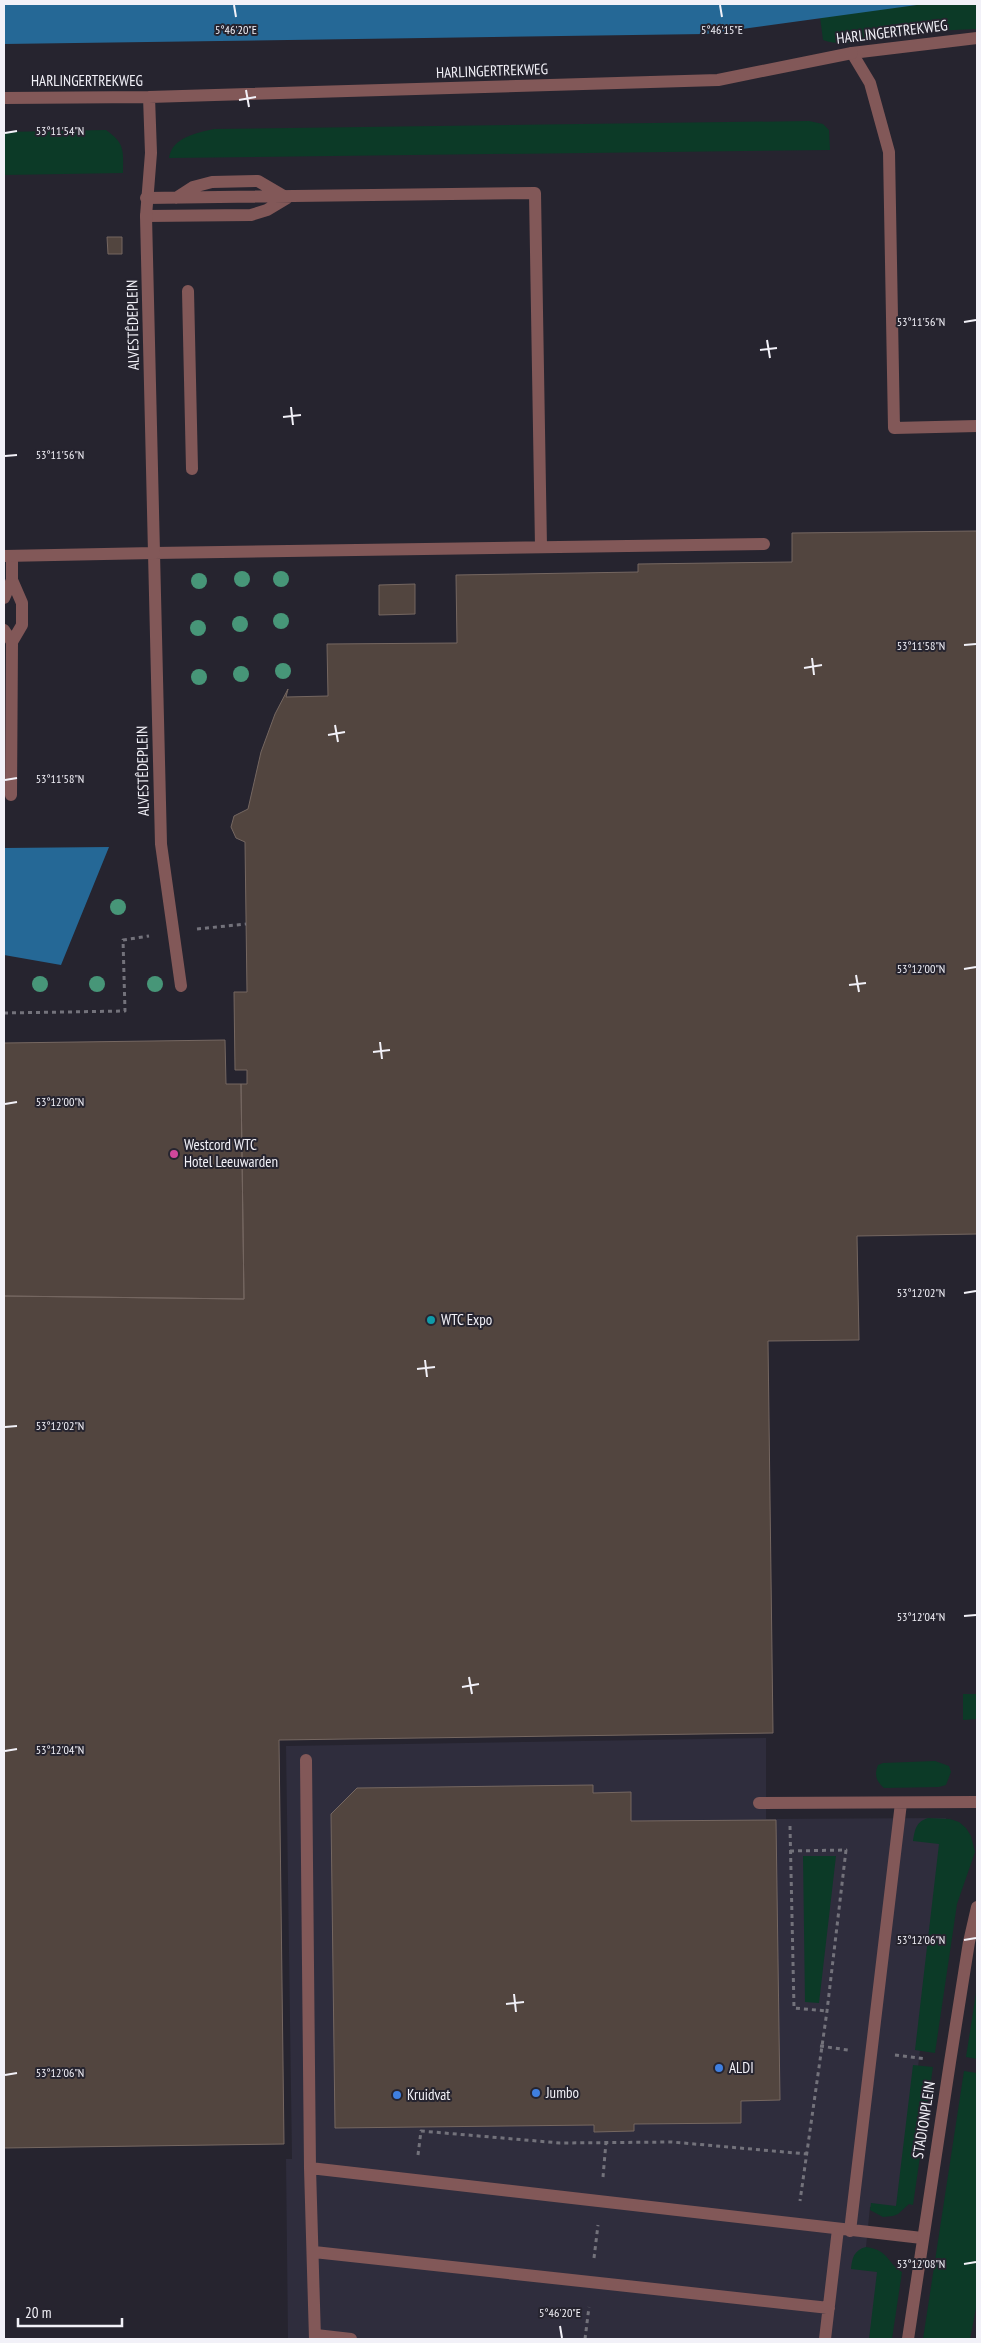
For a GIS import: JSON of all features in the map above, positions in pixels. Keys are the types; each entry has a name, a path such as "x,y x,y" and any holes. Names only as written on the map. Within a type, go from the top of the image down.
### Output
{"street":[{"name":"HARLINGERTREKWEG","path":"4,98 149,97 718,80 852,52 977,38"},
{"path":"852,52 870,83 889,152 894,428 977,426"},
{"name":"ALVESTÊDEPLEIN","path":"149,97 150,153 146,216 161,844 181,986"},
{"path":"146,198 176,198 193,187 212,182 258,182 287,198"},
{"path":"146,216 251,215 267,210 287,198 535,192 541,547"},
{"path":"188,291 192,469"},
{"path":"11,795 12,642 22,625 22,603 12,580 8,556 764,544"},
{"path":"4,598 12,580"},
{"path":"4,630 12,642"},
{"path":"306,1760 310,2168 316,2337 351,2339"},
{"path":"759,1803 977,1802"},
{"path":"825,2339 844,2230 901,1803"},
{"name":"STADIONPLEIN","path":"908,2339 922,2238 969,1942 977,1907"},
{"path":"310,2168 922,2238"},
{"path":"314,2252 829,2308"}],"path":[{"path":"4,1013 125,1011 123,940 246,924"},
{"path":"789,1803 794,2008 827,2011"},
{"path":"790,1851 846,1850 827,2011 820,2046 797,2224"},
{"path":"820,2046 853,2050"},
{"path":"892,2055 934,2060"},
{"path":"415,2181 421,2131 560,2143 672,2142 806,2154"},
{"path":"602,2186 606,2142"},
{"path":"594,2259 599,2217"},
{"path":"585,2339 590,2298"}],"shaded area":[{"path":"766,1738 766,1819 946,1818 902,2210 870,2207 864,2267 882,2269 874,2339 288,2339 286,2159 292,2159 286,1746"}],"green space":[{"path":"924,4 977,4 977,29 903,34 853,43 823,40 820,17"},
{"path":"809,121 823,124 829,130 830,150 169,158 175,145 186,137 214,129"},
{"path":"106,130 117,140 122,149 123,173 4,175 4,132"},
{"path":"963,1694 977,1694 977,1719 963,1720"},
{"path":"935,1761 949,1766 951,1772 946,1785 939,1787 884,1788 876,1778 878,1765 883,1763"},
{"path":"928,1818 950,1819 959,1822 971,1836 975,1852 957,1904 935,2053 915,2050 939,1844 913,1841 917,1826"},
{"path":"803,1856 836,1856 819,2003 805,2002"},
{"path":"977,1987 977,2059 966,2057"},
{"path":"913,2065 933,2067 913,2205 909,2204 893,2216 883,2217 870,2210 871,2203 896,2206"},
{"path":"964,2071 977,2073 977,2303 970,2339 923,2339"},
{"path":"866,2247 880,2251 902,2272 892,2339 869,2339 877,2272 851,2269 854,2255"}],"water":[{"path":"4,4 924,4 705,34 4,44"},
{"path":"109,847 61,965 4,955 4,848"}],"building":[{"path":"107,237 122,237 122,254 108,254"},
{"name":"WTC Expo","path":"977,531 977,1234 857,1236 859,1340 768,1341 773,1733 279,1740 284,2144 4,2148 4,1296 244,1299 241,1084 247,1084 247,1070 235,1070 234,992 247,992 245,842 236,838 231,827 234,816 248,809 261,752 275,714 288,689 286,697 328,696 327,644 457,643 456,575 638,572 638,564 792,562 792,533"},
{"path":"415,584 415,614 379,615 379,585"},
{"path":"225,1040 226,1084 241,1084 244,1299 4,1296 4,1043"},
{"path":"593,1785 593,1793 631,1792 631,1821 776,1820 780,2100 741,2101 741,2123 634,2124 634,2131 594,2132 594,2125 335,2128 331,1814 357,1788"}],"place":[{"name":"Westcord WTC Hotel Leeuwarden","path":"174,1154"},
{"name":"WTC Expo","path":"431,1320"},
{"name":"ALDI","path":"719,2068"},
{"name":"Jumbo","path":"536,2093"},
{"name":"Kruidvat","path":"397,2095"}]}
